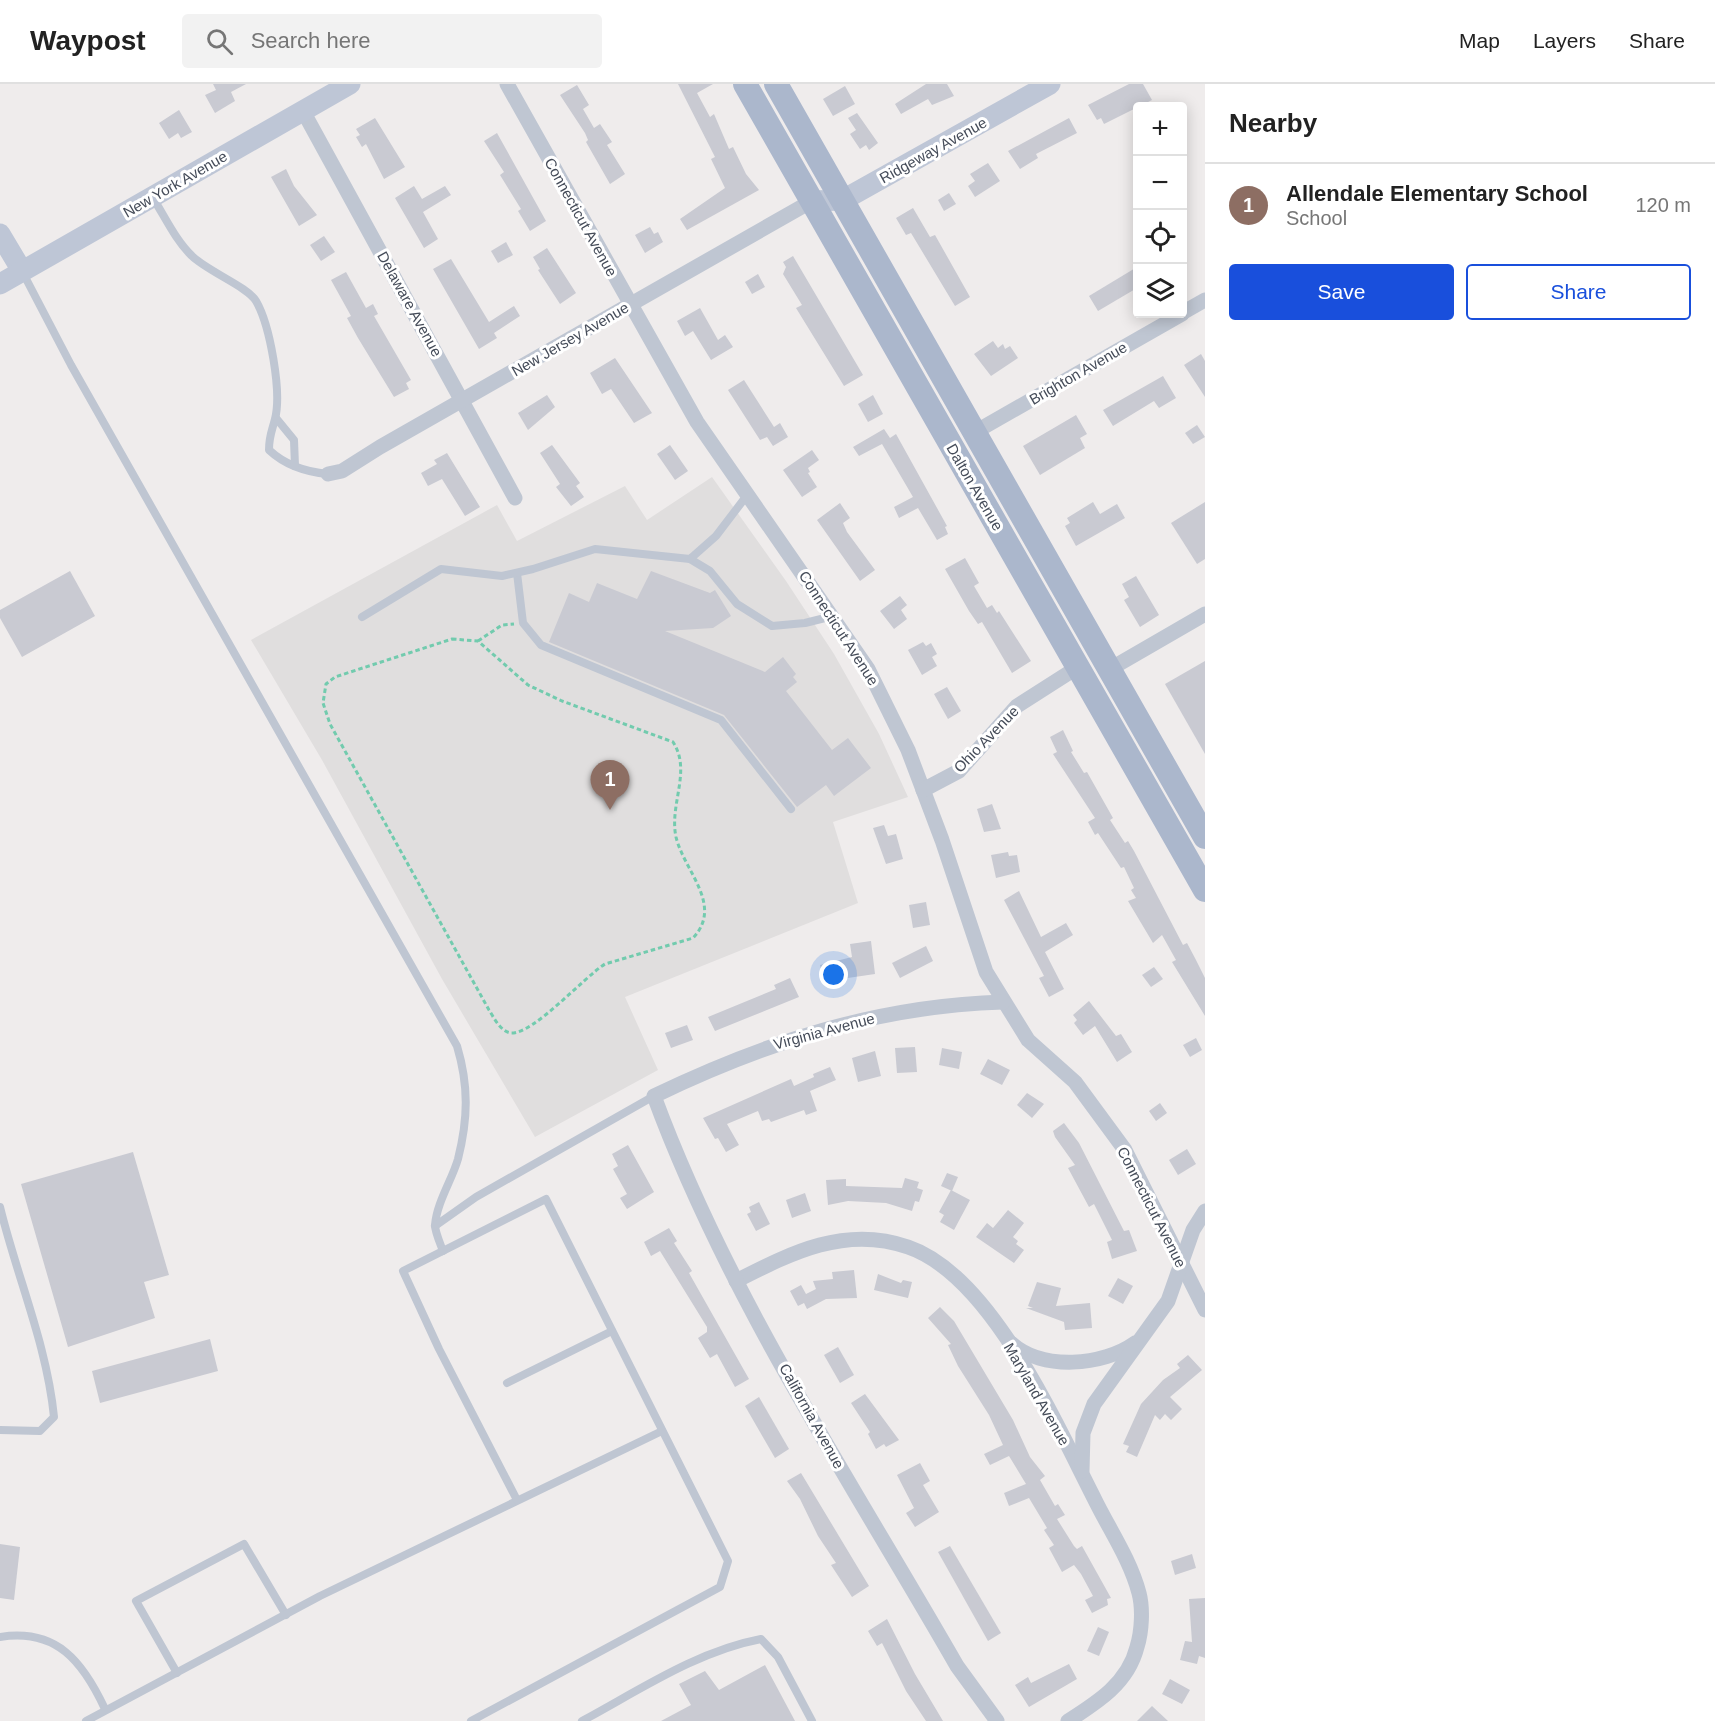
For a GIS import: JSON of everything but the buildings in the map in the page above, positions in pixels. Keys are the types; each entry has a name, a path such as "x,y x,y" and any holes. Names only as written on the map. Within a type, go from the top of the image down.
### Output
{"main road":[{"name":"Dalton Avenue","path":"745,84 1205,890"},
{"name":"Dalton Avenue","path":"777,84 1205,837"}],"street":[{"name":"New York Avenue","path":"0,284 350,84"},
{"name":"Connecticut Avenue","path":"507,84 697,422 868,669 908,750 986,972 1028,1040 1075,1082 1125,1150 1205,1310"},
{"name":"Ridgeway Avenue","path":"812,201 843,201 1050,84"},
{"name":"Delaware Avenue","path":"303,111 516,498"},
{"name":"New Jersey Avenue","path":"327,474 342,471 463,399 812,201"},
{"path":"0,234 22,272"},
{"name":"Brighton Avenue","path":"1187,310 1205,300"},
{"name":"Brighton Avenue","path":"975,432 1173,318"},
{"path":"1110,669 1205,614"},
{"name":"Ohio Avenue","path":"923,790 959,771 1017,705 1078,668"},
{"name":"Virginia Avenue","path":"654,1096 701,1073 784,1040 855,1020 944,1006 1003,1002"},
{"name":"California Avenue","path":"654,1096 667,1130 736,1281 957,1666 997,1721"},
{"path":"1082,1475 1083,1433 1094,1404 1168,1301 1193,1230 1205,1211"},
{"name":"Maryland Avenue","path":"736,1281 790,1254 823,1243 845,1238 879,1240 908,1247 934,1259 964,1284 1005,1337 1022,1364 1127,1561 1139,1594 1138,1646 1129,1669 1105,1698 1068,1721"},
{"path":"1005,1337 1016,1347 1034,1356 1073,1362 1117,1353 1142,1338"}],"lane":[{"path":"152,197 190,255 211,272 255,299 267,333 276,380 276,418 268,434 269,450 277,458 295,466 310,472 327,474"},
{"path":"22,272 71,366 457,1046 466,1073 468,1099 466,1125 457,1162 435,1226 443,1251"},
{"path":"276,418 294,440 295,466"},
{"path":"690,559 716,536 748,493"},
{"path":"362,617 441,569 502,576 595,549 690,559 710,571 737,604 772,626 805,623 833,616"},
{"path":"517,573 523,623 541,645 721,720 791,809"},
{"path":"435,1226 477,1197 654,1096"},
{"path":"471,1721 720,1587 728,1561 546,1199 403,1271 439,1349 517,1500"},
{"path":"0,1207 33,1319 52,1393 54,1417 40,1431 0,1430"},
{"path":"507,1383 612,1331"},
{"path":"86,1721 286,1615 662,1431"},
{"path":"177,1673 136,1600 244,1544 286,1615"},
{"path":"0,1637 33,1635 50,1641 74,1658 90,1677 105,1709"},
{"path":"582,1721 683,1666 743,1643 761,1640 778,1657 812,1721"}],"path":[{"path":"478,640 528,685 562,701 673,742 681,755 675,834 705,908 703,927 693,938 604,964 592,972 564,1000 524,1029 512,1033 502,1029 489,1010 330,724 323,703 327,684 335,676 452,639 478,640 502,625 523,623"}],"shaded area":[{"path":"712,477 786,581 834,654 879,734 908,797 833,822 858,903 625,997 658,1070 535,1137 442,979 322,760 251,640 497,505 517,541 625,486 647,520"}],"place":[{"name":"Allendale Elementary School","path":"610,810"}]}
